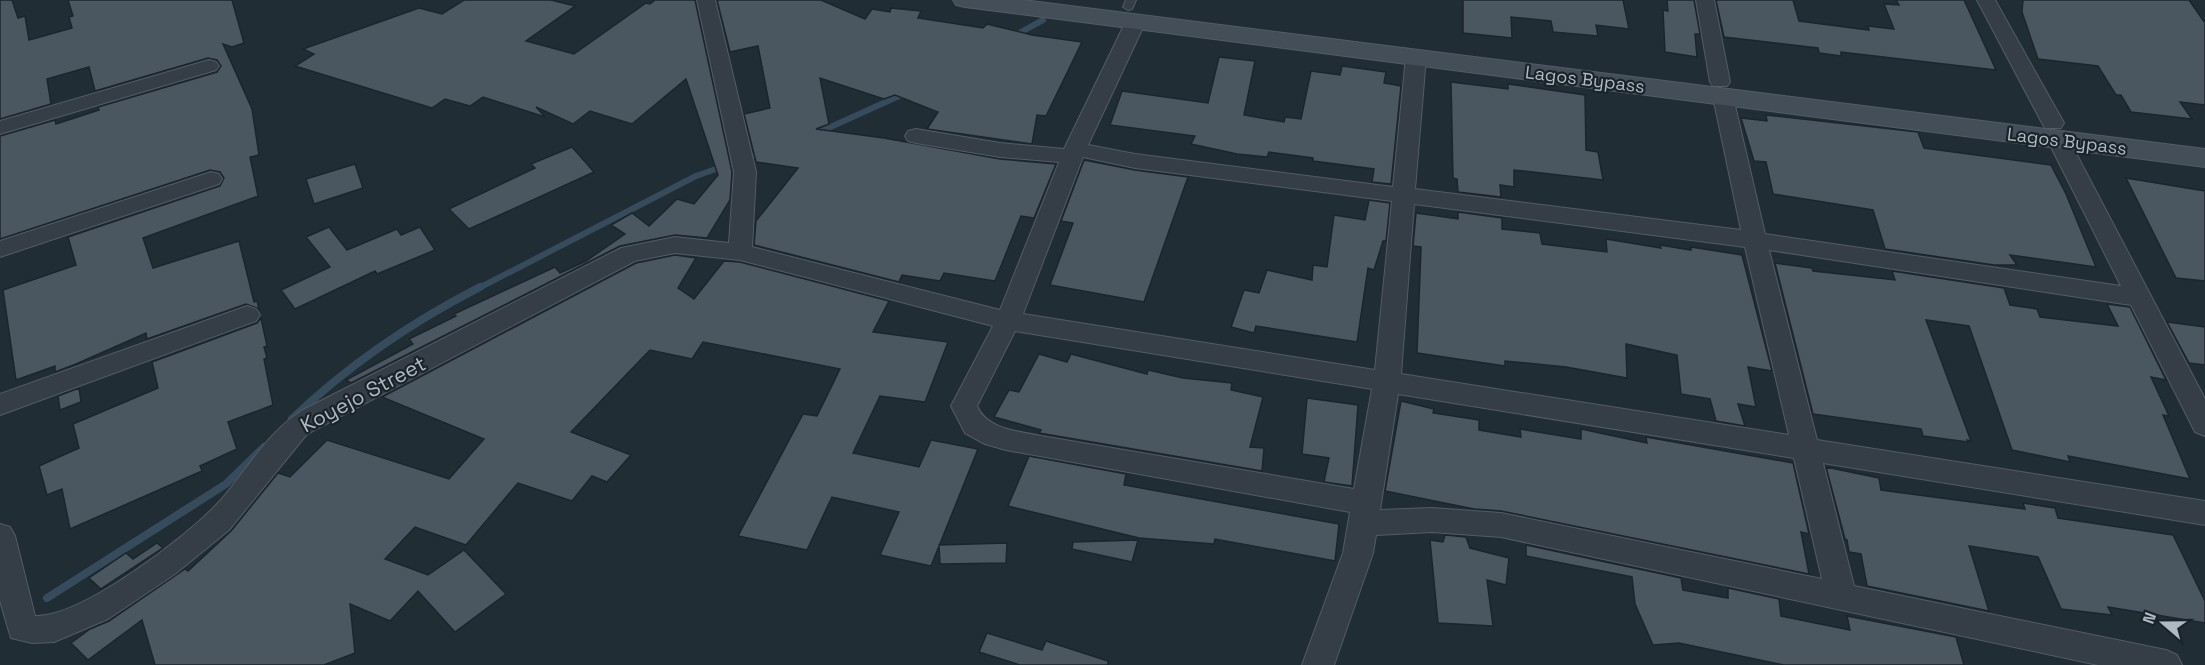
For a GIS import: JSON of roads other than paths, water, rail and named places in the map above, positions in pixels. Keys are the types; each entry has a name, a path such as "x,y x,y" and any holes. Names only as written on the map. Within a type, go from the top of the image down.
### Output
{"main road":[{"name":"Lagos Bypass","path":"965,0 1132,9 1416,57 1722,89"},
{"name":"Lagos Bypass","path":"1069,0 2056,132 2205,158"},
{"name":"Lagos Bypass","path":"2056,132 2205,142"}],"street":[{"path":"706,0 745,172 740,252 1008,321 2205,513"},
{"path":"1705,0 1755,240 1842,598"},
{"path":"1986,0 2205,425"},
{"path":"1132,9 1008,321 964,406 967,417 975,428 997,437 1041,447 1390,521 1422,520 1501,525 2166,665"},
{"path":"1318,665 1358,553 1387,381 1416,57"},
{"path":"0,128 209,66"},
{"path":"916,136 1000,150 1073,153 1403,193 1755,240 2141,298"},
{"path":"0,249 211,179"},
{"name":"Koyejo Street","path":"0,536 22,628 38,631 58,628 81,618 128,590 201,536 220,519 291,433 313,417 629,254 675,245 740,252"},
{"path":"0,405 247,315"}],"waterway":[{"path":"1014,36 1043,20"},
{"path":"815,134 908,92"},
{"path":"477,289 696,176 764,152"},
{"path":"292,419 335,381 381,346 480,287"},
{"path":"47,598 226,484 264,447"}]}
